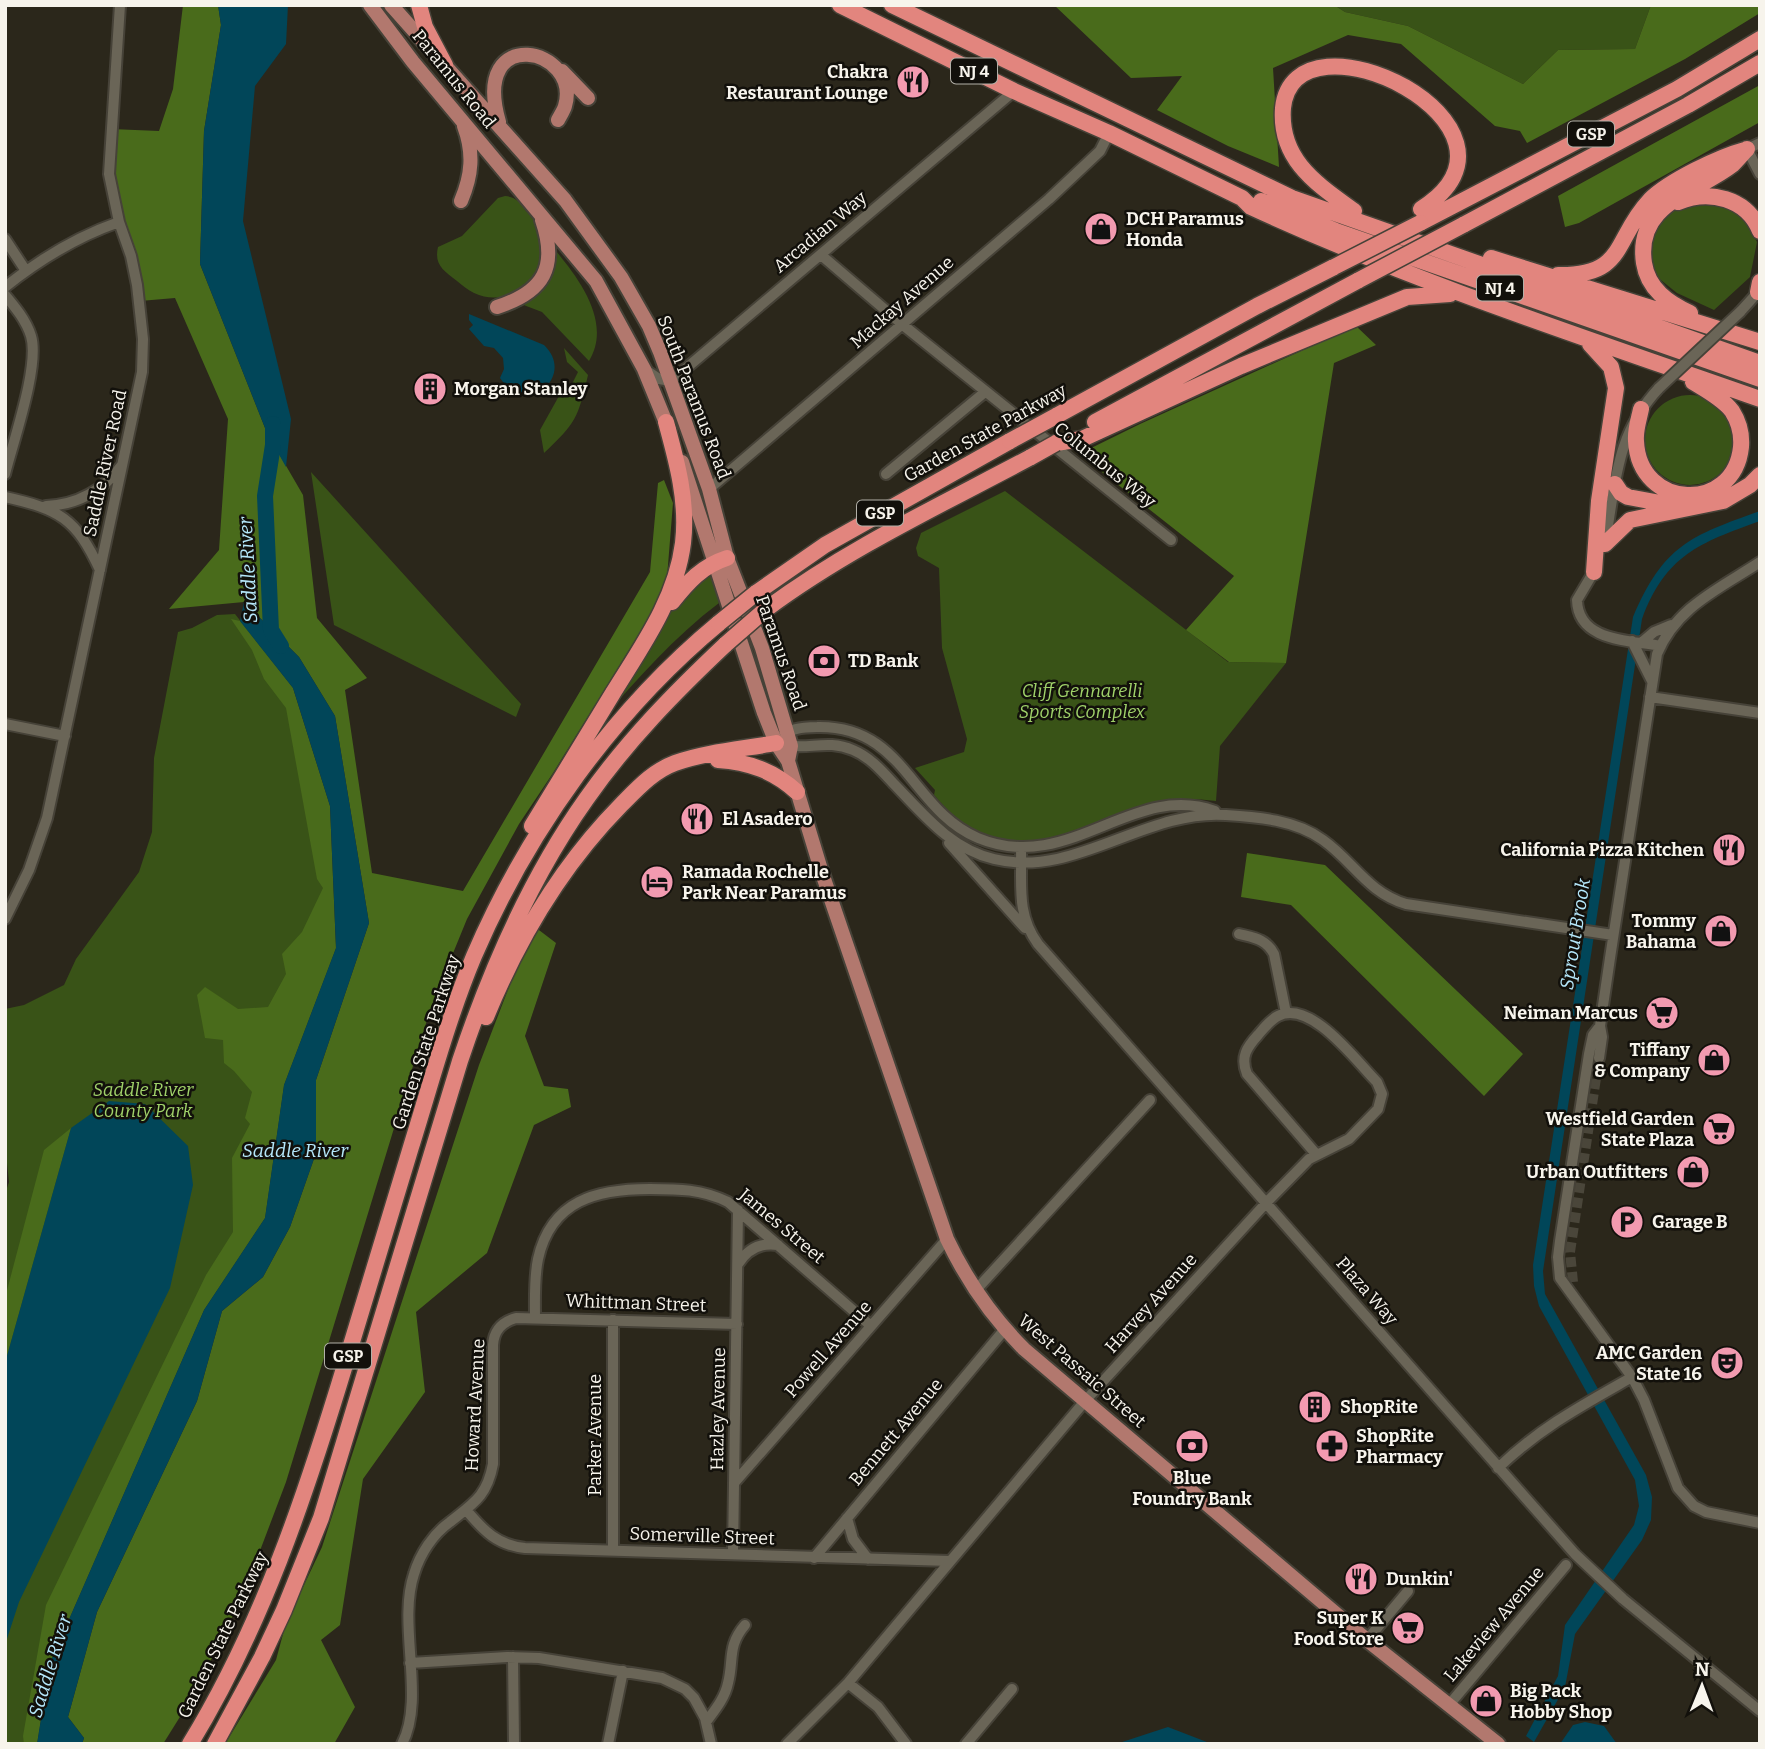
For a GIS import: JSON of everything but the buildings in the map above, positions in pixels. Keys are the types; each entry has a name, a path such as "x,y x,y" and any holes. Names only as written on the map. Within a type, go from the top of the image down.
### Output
{"highway":[{"path":"419,5 425,27 445,65"},
{"name":"NJ 4","path":"840,5 1242,198 1255,198 1336,230 1760,379"},
{"name":"NJ 4","path":"892,5 1292,198 1760,363"},
{"name":"GSP","path":"1420,216 1677,89 1760,39"},
{"path":"1332,50 1305,62 1292,77 1284,95 1283,129 1291,153 1306,174 1354,211"},
{"path":"1362,54 1398,71 1421,86 1444,111 1453,130 1457,159 1453,177 1444,192 1420,216"},
{"name":"GSP","path":"215,1744 262,1657 321,1518 475,1015 513,925 535,881 586,799 680,687 765,610 797,586 858,550 1056,443 1078,436 1359,280 1688,105 1760,63"},
{"path":"1539,274 1583,274 1604,266 1620,249 1639,215 1654,197 1726,155 1753,146"},
{"path":"1737,335 1671,303 1654,286 1646,271 1644,247 1648,231 1658,214 1676,197 1731,165 1753,146"},
{"path":"1256,180 1296,191 1539,274 1760,342"},
{"path":"1658,214 1685,199 1718,197 1742,207 1760,231"},
{"path":"1242,198 1251,207 1276,219 1460,294 1760,399"},
{"name":"Garden State Parkway","path":"190,1744 245,1643 301,1506 445,1037 475,956 519,866 545,824 600,747 665,673 719,623 756,593 825,545 1257,306 1402,233 1420,216"},
{"path":"1078,436 1407,297 1460,294"},
{"path":"1583,338 1611,367 1616,388 1599,501 1594,572"},
{"path":"1641,408 1636,430 1637,448 1643,470 1655,484 1672,493 1691,495 1709,492 1730,475 1739,457 1741,444 1741,432 1731,410 1714,396 1663,365"},
{"path":"475,956 493,905 517,851 648,635 671,590 683,541 683,493 666,422"},
{"path":"1605,544 1630,520 1723,501 1750,485 1760,475"},
{"path":"1615,484 1621,493 1630,498 1690,508"},
{"path":"648,635 686,584 704,567 721,560"},
{"path":"432,1157 500,984 523,939 556,883 605,821 636,789 657,772 675,763 785,746"},
{"path":"695,758 754,765 779,777 797,792"}],"main road":[{"name":"Paramus Road","path":"370,5 509,176"},
{"name":"Paramus Road","path":"391,5 529,160"},
{"path":"500,127 494,106 494,79 503,62 521,55 547,60 588,98"},
{"path":"558,68 566,94 565,106 558,120"},
{"path":"461,118 468,137 472,164 470,181 461,201"},
{"name":"South Paramus Road","path":"529,160 578,217 621,277 649,326 709,489 721,560"},
{"name":"South Paramus Road","path":"509,176 596,281 644,369 721,560"},
{"path":"497,307 518,301 532,291 544,276 548,259 547,236 539,212"},
{"name":"Paramus Road","path":"721,560 785,746 803,813"},
{"name":"West Passaic Street","path":"803,813 947,1239 975,1291 1004,1329 1085,1401 1367,1640 1498,1744"}],"street":[{"name":"Saddle River Road","path":"5,919 39,845 65,736 142,372 143,339 137,285 110,182 109,156 120,5"},
{"name":"Arcadian Way","path":"671,381 1014,90"},
{"name":"Mackay Avenue","path":"709,489 1049,199 1100,151 1109,133"},
{"path":"1753,146 1760,174"},
{"path":"5,288 49,254 90,232 119,222"},
{"path":"5,239 26,271"},
{"name":"Columbus Way","path":"821,255 903,325 1171,540"},
{"path":"1661,646 1637,646 1594,632 1583,622 1577,608 1578,597 1594,572 1605,544 1626,437 1641,408 1740,312 1759,288"},
{"path":"5,295 27,326 33,349 32,367 5,474"},
{"path":"644,369 659,379 671,381"},
{"path":"886,474 985,391"},
{"path":"5,498 44,506 71,503 106,484 123,463"},
{"path":"44,506 69,521 78,531 100,570"},
{"path":"1600,1058 1600,1026 1613,935 1652,681 1661,646 1673,624 1692,606 1760,562"},
{"path":"1637,646 1654,632 1673,624"},
{"path":"1637,646 1652,681"},
{"path":"1650,697 1760,713"},
{"path":"5,724 65,736"},
{"path":"785,746 813,727 835,727 867,736 903,767 956,827 1000,845 1021,849 1056,843 1163,805 1201,806 1226,815"},
{"path":"785,746 821,743 853,750 877,766 934,825 1038,944"},
{"path":"934,825 958,844 978,855 1021,864 1046,862 1176,819 1201,814 1278,821 1311,832 1325,841 1380,893 1392,900 1613,935"},
{"path":"1115,822 1121,837"},
{"name":"Plaza Way","path":"1021,849 1022,913 1038,944 1497,1468 1583,1562 1760,1712"},
{"path":"1240,934 1263,939 1270,946 1286,1013 1272,1020 1248,1046 1243,1060 1244,1067 1247,1074 1316,1154"},
{"name":"Harvey Avenue","path":"787,1744 848,1683 1085,1401 1266,1203 1304,1163 1316,1154 1339,1145 1378,1109 1382,1094 1377,1082 1320,1023 1300,1014 1286,1013"},
{"path":"1600,1026 1593,1035 1589,1054 1558,1257 1560,1278 1632,1377 1644,1400 1672,1475 1686,1500 1706,1513 1760,1523"},
{"path":"975,1291 1150,1100"},
{"name":"James Street","path":"535,1318 536,1276 541,1248 554,1224 564,1213 589,1197 617,1189 687,1189 715,1195 738,1210 871,1326"},
{"name":"Hazley Avenue","path":"733,1553 738,1210"},
{"name":"Powell Avenue","path":"735,1482 947,1239"},
{"path":"738,1264 752,1248 778,1245"},
{"path":"1573,1282 1582,1308"},
{"name":"Whittman Street","path":"535,1318 737,1324"},
{"name":"Howard Avenue","path":"402,1744 411,1714 408,1605 414,1574 424,1552 438,1532 467,1511 486,1487 493,1464 494,1339 501,1325 508,1321 535,1318"},
{"name":"Parker Avenue","path":"613,1320 613,1550"},
{"name":"Bennett Avenue","path":"814,1558 1004,1329"},
{"path":"1497,1468 1534,1436 1632,1377"},
{"name":"Somerville Street","path":"467,1511 492,1538 514,1547 950,1561"},
{"path":"847,1518 853,1539 868,1559"},
{"name":"Lakeview Avenue","path":"1449,1705 1566,1565"},
{"path":"1367,1640 1408,1591"},
{"path":"706,1722 728,1687 734,1640 745,1626"},
{"path":"410,1663 513,1657 558,1660 662,1678 674,1682 694,1698 706,1722 711,1744"},
{"path":"513,1657 514,1744"},
{"path":"608,1744 623,1671"},
{"path":"848,1683 878,1707 906,1744"},
{"path":"966,1744 1012,1689"}],"green space":[{"path":"183,5 218,5 221,25 204,131 200,264 267,433 303,495 317,618 367,678 345,690 372,873 463,891 650,572 658,483 664,480 673,503 666,590 519,824 467,919 431,1007 286,1482 244,1593 193,1696 163,1744 82,1744 84,1738 68,1717 97,1612 197,1401 222,1311 263,1277 290,1227 316,1153 316,1080 369,923 335,716 299,657 244,602 169,609 219,550 228,419 175,298 140,301 111,189 111,129 159,131 173,89"},
{"path":"1054,5 1334,5 1345,12 1408,26 1523,84 1558,50 1635,49 1651,5 1760,5 1760,13 1685,59 1527,143 1520,131 1495,126 1401,44 1348,35 1273,68 1279,167 1228,146 1157,110 1182,76 1131,78"},
{"path":"1334,5 1651,5 1635,49 1558,50 1523,84 1408,26 1345,12"},
{"path":"1760,85 1760,122 1579,223 1565,227 1558,196"},
{"path":"505,196 520,203 533,218 541,233 544,248 542,261 536,274 516,292 502,297 488,297 472,292 444,270 437,258 438,247 462,236 498,198"},
{"path":"1718,200 1742,215 1757,242 1750,277 1714,310 1677,293 1657,277 1651,259 1650,238 1659,217 1685,202"},
{"path":"556,251 575,275 595,317 595,347 589,361 542,312 521,304 552,264"},
{"path":"1356,326 1376,345 1334,363 1286,663 1229,662 1186,630 1234,576 1079,454"},
{"path":"564,348 588,375 574,419 544,453 540,430 564,387 569,390 578,372 567,362"},
{"path":"1690,395 1707,398 1722,408 1732,423 1735,440 1732,457 1722,472 1707,482 1690,485 1673,482 1658,472 1648,457 1645,440 1648,423 1658,408 1673,398"},
{"path":"311,472 521,704 516,717 334,625"},
{"name":"Cliff Gennarelli Sports Complex","path":"1005,491 1228,662 1286,663 1220,746 1216,801 1162,801 1045,841 1000,841 979,833 957,818 934,795 935,790 915,768 964,752 967,739 942,648 939,568 918,556 916,548 921,533"},
{"path":"709,572 713,575 719,603 671,644 600,722 661,622 691,587"},
{"name":"Saddle River County Park","path":"235,614 293,688 336,948 284,1085 265,1218 204,1310 50,1663 37,1744 5,1744 5,1194 9,1182 5,1144 5,1009 24,1005 64,985 76,959 139,872 152,832 154,758 178,632 217,615"},
{"path":"231,619 240,621 293,688 330,806 336,948 284,1085 265,1218 204,1310 50,1663 37,1744 24,1744 23,1736 46,1605 206,1275 233,1232 232,1158 250,1124 245,1118 252,1092 224,1063 223,1040 205,1038 197,995 205,987 238,1009 268,1007 286,974 282,954 302,932 323,888 317,879 286,708 264,679 252,650"},
{"path":"1247,853 1325,865 1523,1054 1484,1096 1291,905 1241,897"},
{"path":"535,927 556,943 525,1036 544,1086 568,1089 571,1107 534,1125 487,1253 416,1312 425,1392 363,1479 340,1625 321,1640 355,1707 334,1744 225,1744 276,1660 286,1623 322,1547 479,1065 524,948"},
{"path":"71,1128 5,1363 5,1298 44,1150"}],"water":[{"path":"218,5 288,5 286,44 255,86 243,221 291,419 286,467 267,433 200,264 204,131 221,25"},
{"path":"469,314 544,345 552,357 555,369 552,379 535,393 523,394 511,390 500,378 504,369 503,358 494,348 484,346 469,329 473,325"},
{"path":"1760,511 1760,521 1719,537 1687,554 1662,580 1642,619 1543,1271 1545,1294 1646,1475 1652,1497 1651,1520 1642,1540 1575,1634 1565,1687 1534,1742 1526,1736 1558,1676 1565,1625 1634,1525 1639,1506 1635,1480 1539,1306 1533,1265 1633,617 1656,574 1682,546 1715,528"},
{"name":"Saddle River","path":"244,602 299,657 335,716 369,923 316,1080 316,1153 290,1227 263,1277 222,1311 197,1401 97,1612 68,1717 84,1738 82,1744 37,1744 50,1663 204,1310 265,1218 284,1085 336,948 330,806 293,688 240,621"},
{"path":"109,1101 145,1104 188,1146 193,1185 170,1288 19,1602 5,1645 5,1363 71,1128"},
{"path":"1585,1722 1604,1726 1617,1744 1560,1744 1573,1725"},
{"path":"1168,1727 1212,1744 1116,1744"}],"waterway":[{"name":"Saddle River","path":"273,424 273,445 265,496 271,630 281,646"}],"tunnel":[{"path":"1573,1282 1570,1252 1599,1058"}],"place":[{"name":"Chakra Restaurant Lounge","path":"913,82"},
{"name":"DCH Paramus Honda","path":"1101,229"},
{"name":"Morgan Stanley","path":"430,389"},
{"name":"TD Bank","path":"824,661"},
{"name":"El Asadero","path":"697,819"},
{"name":"California Pizza Kitchen","path":"1729,850"},
{"name":"Ramada Rochelle Park Near Paramus","path":"657,882"},
{"name":"Tommy Bahama","path":"1721,931"},
{"name":"Neiman Marcus","path":"1662,1013"},
{"name":"Tiffany & Company","path":"1714,1060"},
{"name":"Westfield Garden State Plaza","path":"1719,1129"},
{"name":"Urban Outfitters","path":"1693,1172"},
{"name":"Garage B","path":"1627,1222"},
{"name":"AMC Garden State 16","path":"1727,1363"},
{"name":"ShopRite","path":"1315,1407"},
{"name":"Blue Foundry Bank","path":"1192,1446"},
{"name":"ShopRite Pharmacy","path":"1332,1446"},
{"name":"Dunkin'","path":"1361,1579"},
{"name":"Super K Food Store","path":"1408,1628"},
{"name":"Big Pack Hobby Shop","path":"1486,1701"}],"water label":[{"name":"Sprout Brook","path":"1575,934"}]}
